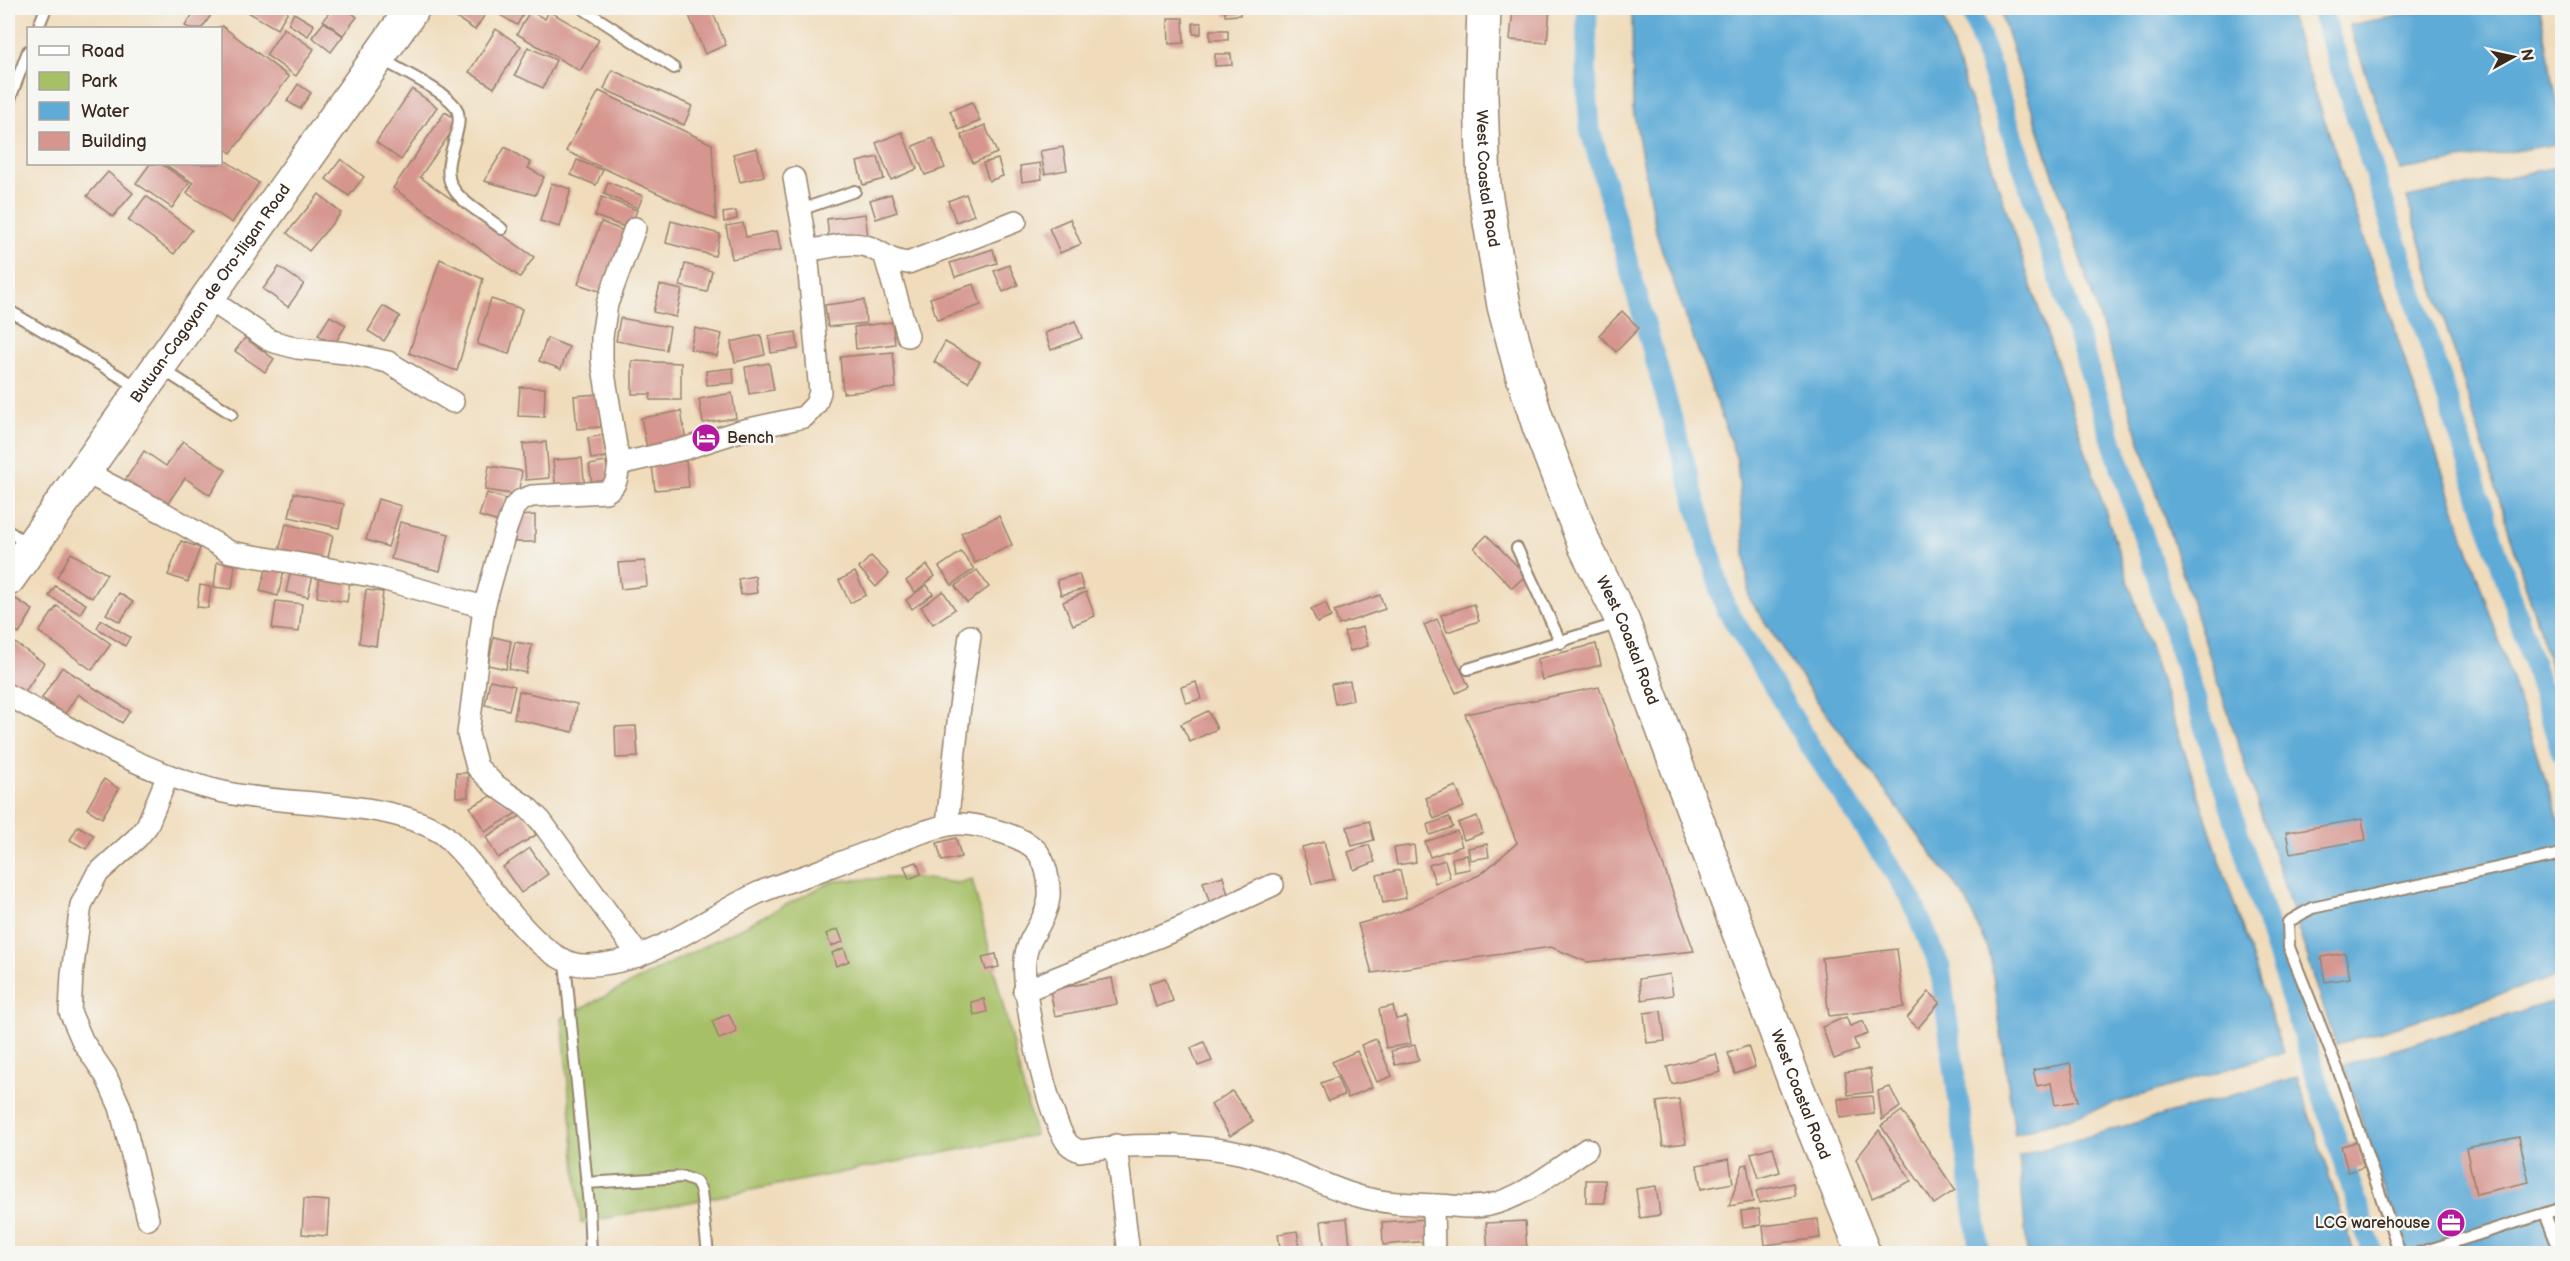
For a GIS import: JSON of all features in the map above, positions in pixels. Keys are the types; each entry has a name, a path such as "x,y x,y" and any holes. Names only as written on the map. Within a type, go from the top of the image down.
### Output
{"main road":[{"name":"Butuan-Cagayan de Oro-Iligan Road","path":"8,579 19,538 83,471 412,8"},
{"name":"West Coastal Road","path":"1484,8 1480,96 1485,186 1504,306 1539,426 1585,546 1623,622 1796,1085 1864,1254"}],"street":[{"path":"619,464 684,449 740,430 804,417 816,404 820,392 807,251 794,178"},
{"path":"807,251 861,245 896,262 908,263 1016,221"},
{"path":"635,228 607,304 602,337 602,361 619,464 614,488 606,492 532,496 521,500 514,507 484,607 468,734 477,767 495,785 527,807 541,821 639,956"},
{"path":"885,257 908,336"},
{"path":"206,297 271,341 297,348 346,353 388,362 453,402"},
{"path":"83,471 164,513 230,552 371,576 484,607"},
{"path":"947,825 970,636"},
{"path":"8,695 94,741 168,776 232,794 359,809 411,819 442,833 535,941 565,962 582,966 605,965 639,956 758,893 947,825 961,823 987,827 1020,840 1036,850 1046,870 1049,897 1044,919 1026,948 1024,991 1051,1108 1067,1144 1080,1151 1116,1145 1190,1147 1246,1154 1287,1167 1358,1196 1401,1205 1471,1207 1508,1199 1587,1149"},
{"path":"148,1219 120,1107 106,1076 83,1042 70,1012 81,905 97,874 147,826 168,776"},
{"path":"1024,991 1180,928 1273,885"},
{"path":"1116,1145 1129,1254"},
{"path":"1433,1205 1434,1254"}],"lane":[{"path":"38,27 46,8"},
{"path":"582,8 674,68"},
{"path":"8,104 27,54"},
{"path":"377,57 446,97 455,107 460,118 449,158 449,181 456,192 502,229"},
{"path":"800,210 855,191"},
{"path":"8,310 149,378 232,414"},
{"path":"1517,548 1560,643"},
{"path":"1468,669 1560,643 1623,622"},
{"path":"2400,1254 2350,1102 2289,947 2288,921 2312,908 2562,854"},
{"path":"565,962 591,1254"},
{"path":"586,1183 683,1177 696,1182 701,1191 708,1254"},
{"path":"2416,1254 2562,1208"},
{"path":"2545,1214 2561,1254"}],"green space":[{"path":"910,877 958,883 972,879 1035,1135 581,1223 562,1018 833,881"}],"water":[{"path":"1632,8 1940,8 2283,1052 2015,1134 1990,955 1966,899 1815,698 1749,598 1737,460 1657,236 1633,109"},
{"path":"1999,8 2287,8 2562,829 2562,975 2336,1045"},
{"path":"2440,8 2540,8 2562,130 2562,143 2400,170 2349,25"},
{"path":"2562,166 2562,704 2407,198"},
{"path":"2562,999 2562,1253 2404,1253 2344,1065"},
{"path":"2297,1077 2354,1253 2027,1253 2019,1156"}],"building":[{"path":"197,8 211,15 203,27 185,26"},
{"path":"241,8 290,8 277,29"},
{"path":"333,8 345,8 357,17 343,35 323,20"},
{"path":"457,8 488,10 475,30 452,15"},
{"path":"488,8 527,8 517,25"},
{"path":"686,8 711,8 726,45 705,54"},
{"path":"1225,8 1240,8 1240,15 1225,16"},
{"path":"1513,8 1550,8 1547,43 1510,40"},
{"path":"530,11 545,19 549,11 599,40 580,71 517,34"},
{"path":"294,13 314,25 308,36 288,24"},
{"path":"1168,18 1183,18 1184,43 1169,44"},
{"path":"324,22 343,36 331,52 312,37"},
{"path":"1193,23 1201,23 1201,34 1193,34"},
{"path":"220,27 289,77 231,153 222,146"},
{"path":"284,28 314,49 296,76 266,55"},
{"path":"496,29 521,46 494,88 469,72"},
{"path":"1210,30 1228,30 1228,40 1210,40"},
{"path":"528,47 556,60 543,88 515,75"},
{"path":"1215,54 1231,54 1232,65 1215,66"},
{"path":"612,70 692,106 684,125 604,89"},
{"path":"298,84 311,93 300,109 287,101"},
{"path":"412,89 437,107 401,160 376,142"},
{"path":"599,91 712,144 716,220 566,151"},
{"path":"972,102 980,121 959,130 950,111"},
{"path":"445,112 459,121 420,177 534,257 520,277 393,188"},
{"path":"985,125 997,153 973,163 961,135"},
{"path":"902,132 917,169 891,180 876,143"},
{"path":"933,138 945,168 925,175 913,146"},
{"path":"505,147 531,163 528,168 544,177 535,195 484,181"},
{"path":"1063,147 1067,170 1045,174 1040,151"},
{"path":"757,148 764,176 740,182 733,154"},
{"path":"878,157 884,179 863,185 857,162"},
{"path":"222,158 259,183 232,223 187,193 193,183 166,165 222,165"},
{"path":"341,159 364,177 349,196 326,179"},
{"path":"998,159 1003,176 989,181 983,163"},
{"path":"577,160 603,170 596,185 571,175"},
{"path":"1040,163 1042,179 1022,182 1020,166"},
{"path":"149,165 162,165 189,183 172,208 136,183"},
{"path":"108,172 133,193 113,217 87,196"},
{"path":"608,182 643,196 638,208 604,194"},
{"path":"551,183 571,189 560,227 540,221"},
{"path":"319,194 341,213 309,251 287,233"},
{"path":"891,194 897,212 876,219 870,200"},
{"path":"966,194 974,215 956,222 948,201"},
{"path":"146,196 192,230 174,254 128,220"},
{"path":"602,197 637,210 630,229 595,216"},
{"path":"736,211 737,219 724,222 723,213"},
{"path":"865,214 868,236 829,241 827,219"},
{"path":"1070,219 1081,244 1060,253 1049,228"},
{"path":"671,221 720,234 715,256 666,243"},
{"path":"601,222 627,232 602,292 578,284"},
{"path":"743,223 746,237 777,231 781,250 732,259 726,226"},
{"path":"993,249 997,263 955,277 950,263"},
{"path":"440,259 483,279 457,371 409,353"},
{"path":"685,264 712,271 707,292 680,286"},
{"path":"1009,265 1018,285 1003,292 994,271"},
{"path":"279,267 304,284 288,307 263,289"},
{"path":"974,284 981,305 937,320 930,298"},
{"path":"660,285 682,290 676,317 653,312"},
{"path":"491,299 522,309 509,354 477,344"},
{"path":"864,300 866,323 828,327 825,305"},
{"path":"383,306 400,316 384,341 368,331"},
{"path":"1622,311 1639,328 1616,352 1599,335"},
{"path":"330,316 346,325 334,345 318,335"},
{"path":"620,318 670,327 666,350 616,341"},
{"path":"1075,321 1082,338 1051,350 1045,333"},
{"path":"892,322 895,344 856,349 854,327"},
{"path":"695,328 722,334 717,356 690,349"},
{"path":"796,332 798,349 771,353 769,336"},
{"path":"761,335 765,355 735,362 731,342"},
{"path":"245,338 274,359 265,372 235,351"},
{"path":"547,338 569,347 561,369 539,361"},
{"path":"945,342 980,362 968,382 934,362"},
{"path":"893,352 896,388 843,393 840,357"},
{"path":"632,361 681,363 681,400 650,400 651,394 632,394"},
{"path":"769,363 774,390 749,394 745,367"},
{"path":"733,368 734,383 707,385 706,371"},
{"path":"520,387 545,388 544,417 518,416"},
{"path":"732,393 736,418 703,423 699,399"},
{"path":"598,394 601,427 577,429 574,396"},
{"path":"681,411 687,447 648,454 641,418"},
{"path":"603,435 606,457 591,459 588,438"},
{"path":"183,441 226,470 210,495 185,478 164,509 124,482 144,451 166,466"},
{"path":"546,442 549,478 526,480 523,444"},
{"path":"582,458 585,489 556,492 553,460"},
{"path":"686,461 689,487 655,490 652,465"},
{"path":"606,462 611,486 593,489 589,465"},
{"path":"489,466 522,471 518,495 485,490"},
{"path":"294,493 344,504 339,528 289,517"},
{"path":"487,493 506,499 499,522 479,516"},
{"path":"378,499 401,506 388,547 366,540"},
{"path":"535,515 535,542 515,542 515,516"},
{"path":"999,516 1012,545 975,563 961,533"},
{"path":"400,522 449,534 440,571 391,559"},
{"path":"286,524 333,535 327,562 279,551"},
{"path":"1487,535 1526,575 1512,588 1474,548"},
{"path":"181,541 200,548 188,582 168,575"},
{"path":"961,552 974,569 952,585 939,567"},
{"path":"71,553 107,574 92,598 57,577"},
{"path":"871,556 889,574 876,587 859,568"},
{"path":"645,561 647,586 621,589 618,563"},
{"path":"217,562 235,565 232,589 214,587"},
{"path":"927,565 935,576 915,592 906,581"},
{"path":"267,566 284,571 278,596 260,591"},
{"path":"291,570 313,575 308,597 286,592"},
{"path":"977,570 989,587 967,603 955,586"},
{"path":"855,572 866,595 850,603 839,580"},
{"path":"1079,574 1084,589 1061,595 1057,580"},
{"path":"320,575 350,580 347,602 317,597"},
{"path":"755,576 757,593 741,595 738,579"},
{"path":"200,585 211,587 208,608 197,607"},
{"path":"927,585 933,594 912,609 906,600"},
{"path":"55,586 86,604 80,614 49,596"},
{"path":"366,590 383,592 376,646 359,643"},
{"path":"943,591 955,609 933,624 921,607"},
{"path":"1086,592 1095,616 1073,625 1063,602"},
{"path":"119,593 133,602 120,622 106,614"},
{"path":"1380,595 1385,609 1339,625 1334,611"},
{"path":"16,599 33,610 19,634 8,627 8,613"},
{"path":"276,601 302,604 299,632 272,629"},
{"path":"1326,603 1331,617 1317,623 1311,609"},
{"path":"1474,604 1479,621 1447,632 1441,615"},
{"path":"57,606 111,644 92,670 39,632"},
{"path":"1437,619 1469,687 1456,693 1424,625"},
{"path":"101,620 130,637 125,646 97,628"},
{"path":"1363,627 1368,646 1350,651 1344,632"},
{"path":"494,637 511,641 506,669 488,665"},
{"path":"515,642 532,645 526,673 509,669"},
{"path":"15,643 44,663 21,698 8,689 8,654"},
{"path":"1596,644 1601,665 1542,680 1537,659"},
{"path":"62,667 130,711 122,723 78,694 65,714 42,698"},
{"path":"490,680 515,686 509,710 485,705"},
{"path":"1350,681 1353,700 1335,704 1331,684"},
{"path":"1196,682 1201,699 1186,703 1181,687"},
{"path":"1599,687 1694,951 1587,962 1551,947 1372,973 1358,924 1397,913 1481,874 1517,843 1465,714"},
{"path":"519,691 577,704 573,732 514,719"},
{"path":"1208,711 1217,729 1190,742 1181,724"},
{"path":"636,726 638,757 616,758 615,727"},
{"path":"456,773 468,773 468,797 456,797"},
{"path":"104,779 119,789 102,818 87,809"},
{"path":"1456,786 1464,807 1434,819 1426,798"},
{"path":"493,795 520,811 485,832 470,807"},
{"path":"524,814 536,835 498,858 486,837"},
{"path":"1477,816 1483,833 1464,840 1458,823"},
{"path":"1449,817 1453,827 1430,835 1427,825"},
{"path":"2362,819 2366,840 2290,853 2286,832"},
{"path":"1369,821 1374,840 1352,846 1347,827"},
{"path":"78,826 94,835 86,849 70,840"},
{"path":"1457,831 1462,846 1430,857 1425,842"},
{"path":"956,838 961,857 942,861 937,843"},
{"path":"1324,841 1334,879 1312,884 1302,847"},
{"path":"1487,844 1489,857 1470,860 1468,848"},
{"path":"1369,845 1375,862 1354,870 1348,852"},
{"path":"1414,845 1416,862 1397,865 1394,848"},
{"path":"530,848 548,874 521,893 503,867"},
{"path":"1467,855 1470,869 1454,872 1452,858"},
{"path":"1445,860 1450,878 1435,883 1429,865"},
{"path":"917,862 921,874 909,879 904,866"},
{"path":"1400,870 1406,898 1383,903 1377,875"},
{"path":"1223,876 1229,899 1210,904 1203,882"},
{"path":"838,929 843,942 831,946 826,934"},
{"path":"844,948 849,961 836,966 832,953"},
{"path":"1897,949 1904,1007 1829,1016 1822,958"},
{"path":"2345,953 2350,978 2325,982 2321,957"},
{"path":"996,954 999,967 986,970 982,957"},
{"path":"1670,974 1673,995 1642,1000 1639,979"},
{"path":"1112,978 1117,1004 1055,1016 1050,990"},
{"path":"1165,978 1173,1001 1156,1007 1149,983"},
{"path":"1929,992 1940,1002 1918,1028 1907,1018"},
{"path":"984,999 987,1012 974,1015 971,1002"},
{"path":"1393,1006 1396,1019 1406,1017 1411,1044 1386,1048 1379,1009"},
{"path":"1661,1011 1665,1041 1647,1043 1644,1013"},
{"path":"729,1014 737,1032 719,1039 712,1021"},
{"path":"1846,1017 1850,1026 1863,1021 1868,1034 1854,1039 1858,1050 1834,1059 1822,1027"},
{"path":"1376,1039 1392,1076 1377,1082 1361,1045"},
{"path":"1204,1042 1212,1061 1198,1066 1191,1048"},
{"path":"1415,1045 1419,1060 1395,1065 1391,1051"},
{"path":"1748,1046 1755,1067 1735,1074 1728,1053"},
{"path":"1357,1051 1372,1087 1348,1098 1332,1062"},
{"path":"1716,1054 1721,1072 1672,1084 1667,1067"},
{"path":"2070,1063 2078,1101 2055,1105 2051,1083 2037,1086 2033,1070"},
{"path":"1870,1069 1873,1092 1848,1095 1845,1072"},
{"path":"1337,1077 1344,1095 1328,1101 1321,1083"},
{"path":"1890,1087 1900,1107 1882,1120 1878,1091"},
{"path":"1232,1091 1253,1121 1230,1136 1211,1105"},
{"path":"1872,1096 1874,1114 1840,1118 1838,1099"},
{"path":"1679,1099 1686,1143 1663,1146 1657,1102"},
{"path":"1902,1111 1955,1190 1934,1204 1881,1126"},
{"path":"1879,1130 1911,1181 1872,1198 1856,1159"},
{"path":"2519,1137 2529,1182 2476,1194 2466,1148"},
{"path":"2357,1142 2364,1167 2348,1172 2341,1146"},
{"path":"1773,1147 1780,1172 1759,1178 1751,1153"},
{"path":"1729,1159 1733,1183 1701,1189 1697,1165"},
{"path":"1747,1164 1753,1202 1729,1206 1743,1165"},
{"path":"1586,1180 1605,1180 1605,1203 1586,1203"},
{"path":"1793,1183 1795,1196 1759,1203 1756,1191"},
{"path":"1656,1186 1660,1215 1640,1218 1636,1189"},
{"path":"304,1199 329,1201 327,1236 302,1234"},
{"path":"1759,1209 1761,1225 1743,1227 1741,1211"},
{"path":"1347,1218 1351,1254 1325,1254 1321,1221"},
{"path":"1427,1219 1429,1241 1383,1245 1382,1222"},
{"path":"1818,1219 1820,1238 1765,1245 1763,1226"},
{"path":"1525,1221 1527,1252 1488,1254 1486,1223"},
{"path":"1297,1231 1301,1254 1281,1254 1278,1234"},
{"path":"1937,1245 1940,1254 1911,1254 1911,1253"},
{"path":"1421,1248 1422,1254 1389,1254 1389,1252"}],"waterway":[{"path":"1587,8 1586,75 1590,129 1725,606 1807,741 1910,896 1940,967 1980,1254"},
{"path":"1971,8 2146,544 2373,1254"},
{"path":"2321,8 2562,753"}],"place":[{"name":"Bench","path":"706,438"},
{"name":"LCG warehouse","path":"2451,1223"}]}
